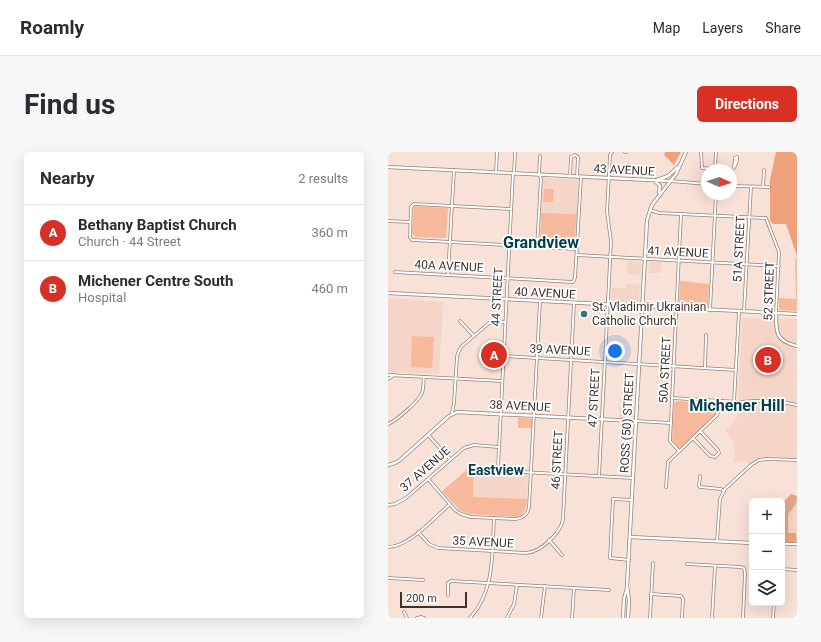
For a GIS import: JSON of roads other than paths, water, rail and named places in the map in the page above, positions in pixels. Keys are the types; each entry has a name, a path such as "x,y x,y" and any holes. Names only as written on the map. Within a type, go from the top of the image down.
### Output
{"street":[{"path":"496,172 497,152"},
{"name":"44 STREET","path":"515,152 498,469 501,471 531,473"},
{"name":"47 STREET","path":"599,476 611,258 611,240 607,211 610,155 612,152"},
{"name":"ROSS (50) STREET","path":"624,618 624,599 627,586 629,560 647,220 649,210 658,195 680,166 686,152"},
{"path":"701,152 702,164"},
{"path":"715,164 716,152"},
{"path":"570,176 571,157 575,155 578,158 579,177 577,255"},
{"path":"537,247 541,178 539,175 540,156"},
{"name":"43 AVENUE","path":"388,166 701,184"},
{"path":"658,195 660,186 654,181 667,176 680,166"},
{"path":"448,275 454,170"},
{"path":"763,187 764,170"},
{"path":"737,186 769,188"},
{"name":"51A STREET","path":"744,312 751,187"},
{"path":"710,310 716,200"},
{"path":"511,209 412,205 410,236 411,239 577,249"},
{"path":"649,210 660,213 749,217"},
{"name":"50A STREET","path":"679,451 670,441 681,214"},
{"name":"52 STREET","path":"749,217 767,219 779,252 776,314 777,330 782,340 797,346"},
{"path":"388,221 410,222"},
{"name":"41 AVENUE","path":"577,255 779,266"},
{"name":"40A AVENUE","path":"395,272 571,282 575,279 577,255"},
{"name":"40 AVENUE","path":"388,293 676,309 797,314"},
{"path":"428,479 458,512 465,516 519,519 527,514 529,509 540,301"},
{"name":"46 STREET","path":"549,540 559,530 562,522 574,303"},
{"path":"734,402 739,312"},
{"path":"460,321 474,336"},
{"path":"388,465 400,460 452,413 458,353 461,347 490,322 505,322"},
{"path":"705,368 706,335"},
{"name":"39 AVENUE","path":"503,356 736,370"},
{"path":"388,375 502,381"},
{"path":"388,379 394,375"},
{"path":"388,424 394,421 419,398 423,390 424,377"},
{"path":"672,398 734,402 777,401 797,405"},
{"path":"666,487 668,463 718,413 721,401"},
{"name":"38 AVENUE","path":"452,413 462,411 671,423"},
{"path":"693,438 710,456 715,457 719,453 718,450 700,431"},
{"path":"428,435 450,459"},
{"name":"37 AVENUE","path":"388,505 403,500 461,449 470,446 498,447"},
{"path":"717,541 720,501 724,490 756,461 767,459 797,460"},
{"path":"531,473 633,478"},
{"path":"700,476 700,487 724,490"},
{"path":"629,560 610,558 613,499 632,500"},
{"path":"388,547 398,546 404,543 450,504"},
{"path":"470,618 481,604 489,583 494,518"},
{"name":"35 AVENUE","path":"418,532 426,542 436,548 530,553 537,550 549,540"},
{"path":"630,537 749,543"},
{"path":"549,540 562,555"},
{"path":"785,544 797,544"},
{"path":"650,618 653,563"},
{"path":"687,564 740,567 744,569 743,618"},
{"path":"712,618 715,566"},
{"path":"785,569 797,570"},
{"path":"388,578 423,580"},
{"path":"448,595 447,585 450,581 609,590"},
{"path":"508,618 514,604 517,585"},
{"path":"541,618 545,586"},
{"name":"ROSS (50) STREET","path":"627,586 629,600 628,618"},
{"path":"572,618 574,588"},
{"path":"651,594 681,596 683,600 682,618"},
{"path":"773,618 774,606"},
{"path":"404,612 406,618"},
{"path":"417,618 424,618"}],"waterway":[{"path":"785,508 797,502"}],"place":[{"name":"St. Vladimir Ukrainian Catholic Church","path":"584,314"},
{"name":"Bethany Baptist Church","path":"494,355"},
{"name":"Michener Centre South","path":"768,360"}],"district":[{"name":"Grandview","path":"541,242"},
{"name":"Michener Hill","path":"737,405"},
{"name":"Eastview","path":"496,470"}]}
